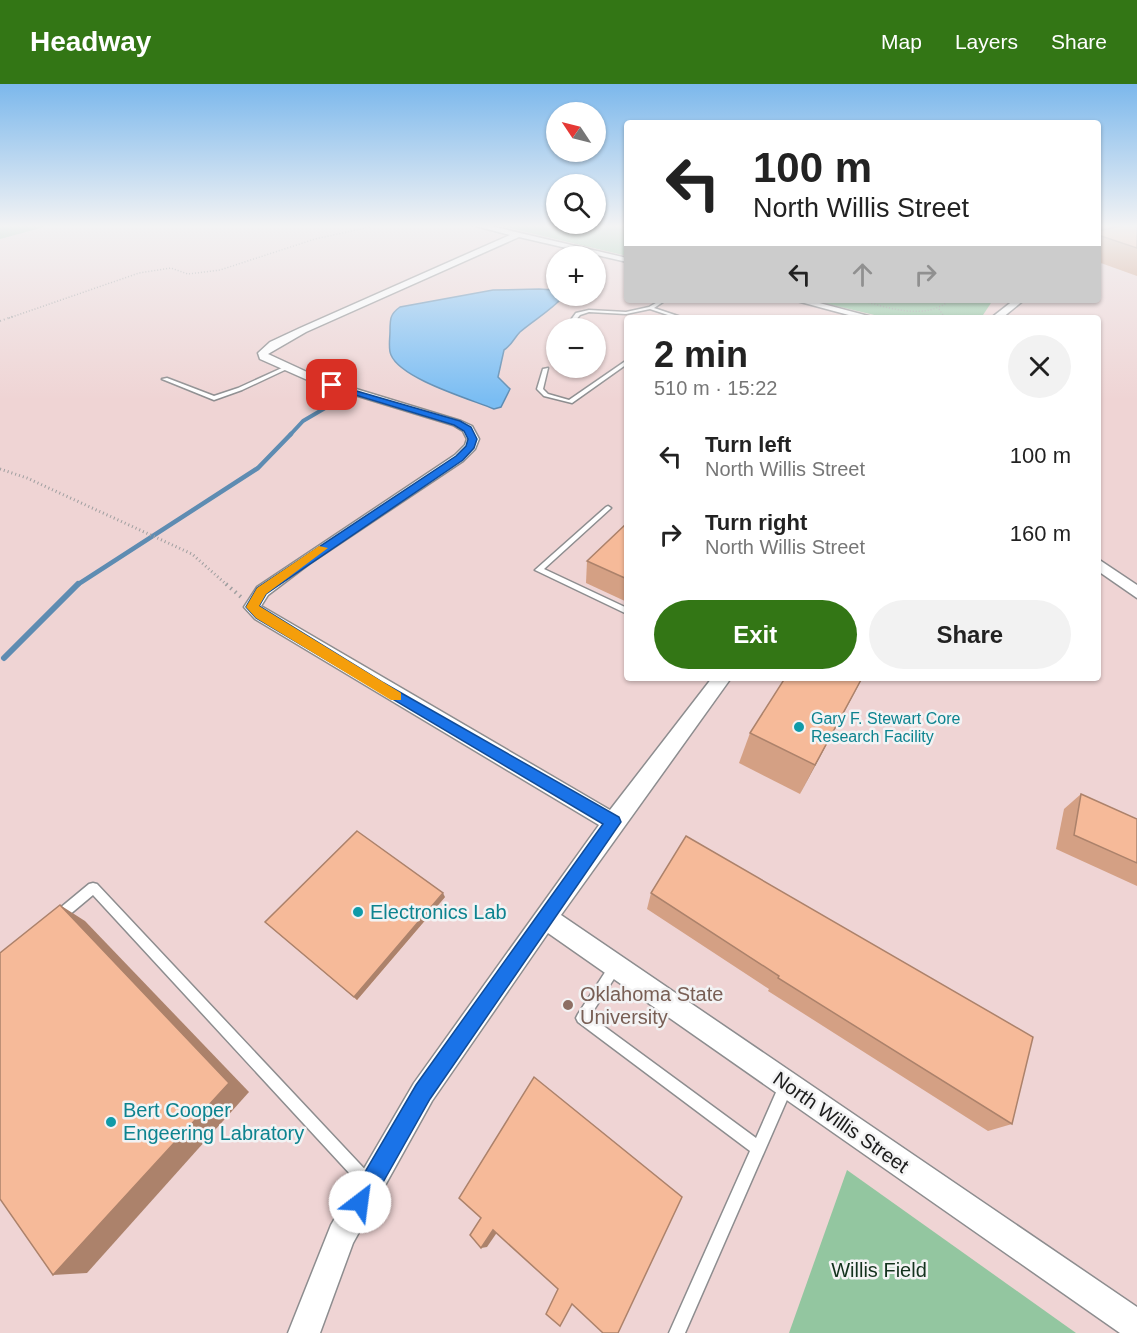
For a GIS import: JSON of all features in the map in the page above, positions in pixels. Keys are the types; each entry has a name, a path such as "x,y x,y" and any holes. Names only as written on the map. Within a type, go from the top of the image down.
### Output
{"street":[{"path":"409,283 284,339 263,353 264,357 286,368 370,398 457,423 468,429 473,439 471,446 459,458 262,591 252,607 261,615 378,686 613,822"},
{"path":"809,303 859,315"},
{"path":"1000,315 1016,303"},
{"path":"1101,566 1137,593"},
{"path":"304,1333 341,1234 423,1092 613,822 720,681"},
{"name":"North Willis Street","path":"546,918 1137,1326"}],"lane":[{"path":"572,318 582,312 626,313 650,308 659,303"},
{"path":"650,308 672,315"},
{"path":"606,377 624,364"},
{"path":"165,379 214,398 240,390 286,368"},
{"path":"546,369 540,389 546,395 570,402 604,378"},
{"path":"608,508 539,570 624,610"},
{"path":"47,925 93,888 369,1185"},
{"path":"616,966 582,1018 758,1148"},
{"path":"677,1333 787,1084"}],"path":[{"path":"0,321 110,283"},
{"path":"877,303 922,311 939,309 946,303"},
{"path":"939,309 943,315"},
{"path":"0,469 27,478 192,554 252,607"}],"shaded area":[{"name":"Oklahoma State University","path":"0,283 546,283 546,306 606,306 606,283 624,283 624,303 1101,303 1101,283 1137,283 1137,1333 0,1333"}],"green space":[{"path":"824,303 991,303 983,315 874,315"},
{"name":"Willis Field","path":"847,1170 1076,1333 789,1333"}],"water":[{"path":"546,289 546,306 554,306 520,332 504,350 498,377 510,389 501,407 494,409 454,394 422,380 397,364 389,347 392,315 400,307 493,290"}],"building":[{"path":"624,526 624,578 587,561"},
{"name":"Gary F. Stewart Core Research Facility","path":"783,681 860,681 815,765 750,733"},
{"path":"1081,794 1137,819 1137,863 1074,835"},
{"name":"Electronics Lab","path":"357,831 443,893 354,997 265,922"},
{"path":"686,836 1033,1037 1012,1124 778,978 779,976 651,893"},
{"name":"Bert Cooper Engeering Labratory","path":"60,905 229,1083 53,1275 0,1199 0,953"},
{"path":"534,1077 682,1197 618,1333 603,1333 572,1304 560,1326 546,1314 558,1289 493,1230 481,1248 470,1235 481,1218 459,1198"}],"waterway":[{"path":"290,435 303,421 332,404"},
{"path":"77,585 258,468 291,434"},
{"path":"4,658 77,585"}],"slow traffic":[{"path":"322,548 262,591 252,607 261,615 396,696"}],"place":[{"name":"Gary F. Stewart Core Research Facility","path":"799,727"},
{"name":"Electronics Lab","path":"358,912"},
{"name":"Oklahoma State University","path":"568,1005"},
{"name":"Bert Cooper Engeering Labratory","path":"111,1122"}],"route":[{"path":"332,385 457,423 468,429 473,439 471,446 459,458 262,591 252,607 261,615 378,686 613,822 423,1092 360,1202"}]}
